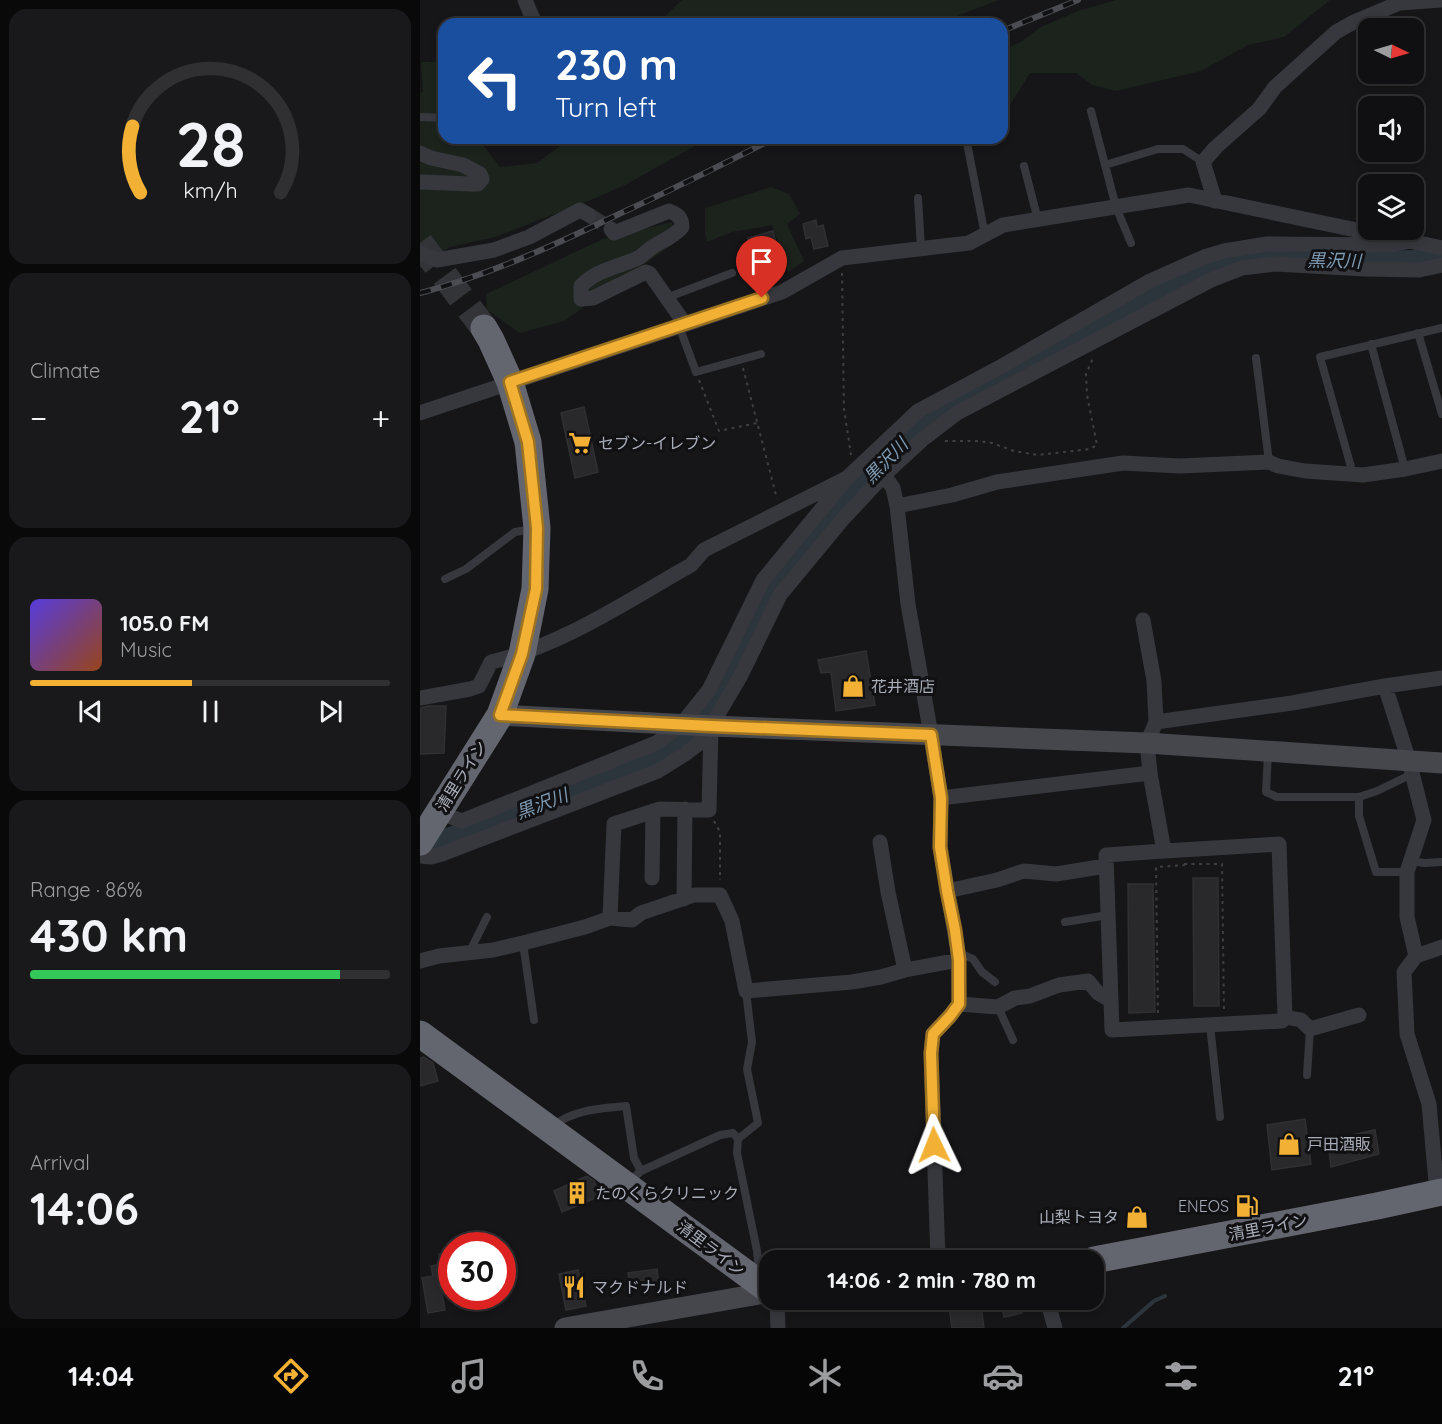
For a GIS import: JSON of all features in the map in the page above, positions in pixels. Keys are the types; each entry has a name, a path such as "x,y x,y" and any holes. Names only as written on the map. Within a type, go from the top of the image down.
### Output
{"highway":[{"name":"清里ライン","path":"420,842 500,715 522,654 536,589 537,528 528,442 510,382 484,328"},
{"name":"清里ライン","path":"420,1034 548,1128 633,1178 759,1284"},
{"name":"清里ライン","path":"1104,1258 1439,1192"}],"street":[{"path":"525,0 532,18"},
{"path":"1215,201 1203,162 1216,147 1259,109 1275,87 1336,32 1399,3 1442,0"},
{"path":"420,153 431,158 463,165 480,174 482,179 478,184 420,182"},
{"path":"421,410 782,292 842,258 969,243 1003,225 1189,195 1442,248"},
{"path":"420,253 437,260 494,250 529,237 580,210 589,215"},
{"path":"611,229 614,233 669,212 677,214 682,221 682,227 678,232 641,256 598,273 586,281 581,286 581,299 593,298 646,272 650,274 682,325"},
{"path":"420,698 479,686 491,662 522,654 571,632 691,565 704,550 868,470 923,439 1007,376 1150,281 1204,257 1224,251 1267,244 1391,245 1411,241"},
{"path":"438,812 462,821 567,792 658,771 698,744 740,677 763,580 795,542 868,470 918,411 1104,336 1211,280 1242,268 1275,264 1419,270 1442,265"},
{"path":"897,506 952,495 997,482 1123,463 1180,466 1269,462 1305,471 1363,475 1442,461"},
{"path":"868,470 893,488 897,506 908,604 941,798 940,847 958,956 959,1004 933,1034 931,1053 938,1250"},
{"path":"420,856 431,857 442,854 567,792 656,743 681,725 749,634 842,519 868,470"},
{"path":"795,542 812,557"},
{"path":"1143,620 1154,681 1156,722 1147,743 1164,851"},
{"path":"1156,722 1292,703 1442,678"},
{"path":"1385,686 1411,767 1424,820 1409,867 1407,917 1416,956"},
{"path":"500,715 681,725 1147,743 1268,751 1411,767 1442,763"},
{"path":"610,918 614,824 660,808 709,810 711,726"},
{"path":"941,798 1150,773"},
{"path":"684,899 685,809"},
{"path":"652,812 652,878"},
{"path":"880,842 905,970"},
{"path":"1279,844 1285,1017 1282,1021 1112,1030 1106,855 1184,850 1279,844"},
{"path":"947,891 997,880 1024,871 1056,874 1106,866"},
{"path":"420,961 439,956 493,950 585,927 610,918 632,920 641,913 694,895 720,895 732,921 746,991 852,982 881,977 958,956"},
{"path":"1439,1192 1429,1104 1407,1034 1404,972 1416,956 1442,947"},
{"path":"959,1004 998,1008 1015,998 1030,996 1059,985 1088,981 1098,993 1110,1000"},
{"path":"1285,1017 1301,1020 1310,1029 1359,1015"},
{"path":"565,1328 759,1294"},
{"path":"774,1310 778,1328"},
{"path":"1050,1310 1055,1328"}],"lane":[{"path":"1091,111 1116,207 1131,243"},
{"path":"420,117 438,118"},
{"path":"967,144 985,235"},
{"path":"1105,165 1158,149 1183,149 1203,162"},
{"path":"1024,166 1038,220"},
{"path":"918,198 921,248"},
{"path":"666,298 732,273"},
{"path":"682,325 696,372 761,354"},
{"path":"1353,474 1320,357 1442,328"},
{"path":"1418,333 1442,414"},
{"path":"1371,344 1405,469"},
{"path":"1256,358 1269,462"},
{"path":"445,579 466,569 515,532 537,528"},
{"path":"1268,751 1266,792 1278,797 1359,797 1377,790 1411,767"},
{"path":"1359,797 1359,816 1376,872 1442,862"},
{"path":"1065,922 1108,915"},
{"path":"469,953 487,917"},
{"path":"523,943 534,1020"},
{"path":"958,956 973,959 982,972 995,982"},
{"path":"738,1139 758,1123 747,1069 752,1042 746,991"},
{"path":"998,1008 1013,1040"},
{"path":"1217,1024 1220,1117"},
{"path":"1307,1075 1310,1029"},
{"path":"548,1128 571,1115 588,1110 626,1106 634,1158 633,1178 720,1135 733,1133 738,1139 737,1153 759,1260"}],"path":[{"path":"842,258 844,409 850,450 868,470"},
{"path":"923,439 978,441 1038,455 1090,449 1097,445 1087,395 1086,374 1104,336"},
{"path":"741,360 780,511"},
{"path":"696,372 719,431 757,423"},
{"path":"709,810 720,832 720,895"},
{"path":"1184,850 1185,865"},
{"path":"1158,1027 1156,867 1185,865 1222,864 1217,1024"}],"shaded area":[{"path":"682,0 999,0 951,18 663,18"},
{"path":"1116,0 1330,0 1284,37 1248,45 1201,71 1116,91 1092,85 1076,73 1030,73 1008,105 1008,47 1021,42 1041,27 1078,11"},
{"path":"421,62 438,62 438,144 482,144 500,167 537,163 563,144 698,144 625,185 495,237 450,247 420,268 420,93 423,92"},
{"path":"771,187 789,194 800,214 787,224 804,261 788,272 772,225 732,232 707,242 705,233 705,208"},
{"path":"672,222 676,242 564,321 520,333 487,310 486,294 603,239"}],"building":[{"path":"816,220 817,227 823,225 828,246 814,249 811,237 806,239 803,224"},
{"path":"773,231 781,263 757,270 748,238"},
{"name":"セブン-イレブン","path":"584,407 598,472 575,478 561,413"},
{"path":"866,651 875,705 836,711 831,672 821,673 818,660"},
{"path":"446,706 444,753 420,754 420,708"},
{"path":"1193,878 1218,878 1219,1006 1194,1006"},
{"path":"1128,884 1153,884 1155,1012 1129,1013"},
{"path":"424,1057 433,1063 438,1081 420,1086 420,1058"},
{"name":"戸田酒販","path":"1305,1119 1311,1164 1272,1170 1267,1125"},
{"path":"1375,1130 1379,1154 1331,1167 1328,1140"},
{"name":"たのくらクリニック","path":"587,1176 594,1181 600,1196 562,1212 554,1191"},
{"path":"438,1265 438,1310 445,1310 428,1313 422,1278 433,1276 431,1266"},
{"path":"657,1269 659,1285 630,1288 628,1273"},
{"path":"578,1270 586,1306 566,1310 559,1274"},
{"path":"950,1310 982,1310 984,1328 952,1328"},
{"path":"1003,1310 1021,1310 1022,1313 1004,1317"}],"waterway":[{"name":"黒沢川","path":"440,842 641,766 679,747 714,703 766,600 844,503 924,422 1208,270 1242,259 1331,259 1388,262 1442,258"},
{"path":"1123,1328 1154,1301 1165,1296"}],"tunnel":[{"path":"589,215 611,229"},
{"path":"420,243 484,328"}],"railway":[{"path":"1008,29 1078,0"},
{"path":"420,293 446,286 546,248 763,144"}],"place":[{"name":"セブン-イレブン","path":"580,443"},
{"name":"花井酒店","path":"853,686"},
{"name":"戸田酒販","path":"1289,1144"},
{"name":"たのくらクリニック","path":"577,1193"},
{"name":"ENEOS","path":"1247,1206"},
{"name":"山梨トヨタ","path":"1137,1217"},
{"name":"マクドナルド","path":"574,1287"}],"route":[{"path":"762,298 510,382 528,442 537,528 536,589 522,654 500,715 931,735 941,798 940,847 959,960 959,1004 933,1034 931,1053 934,1145"}]}
